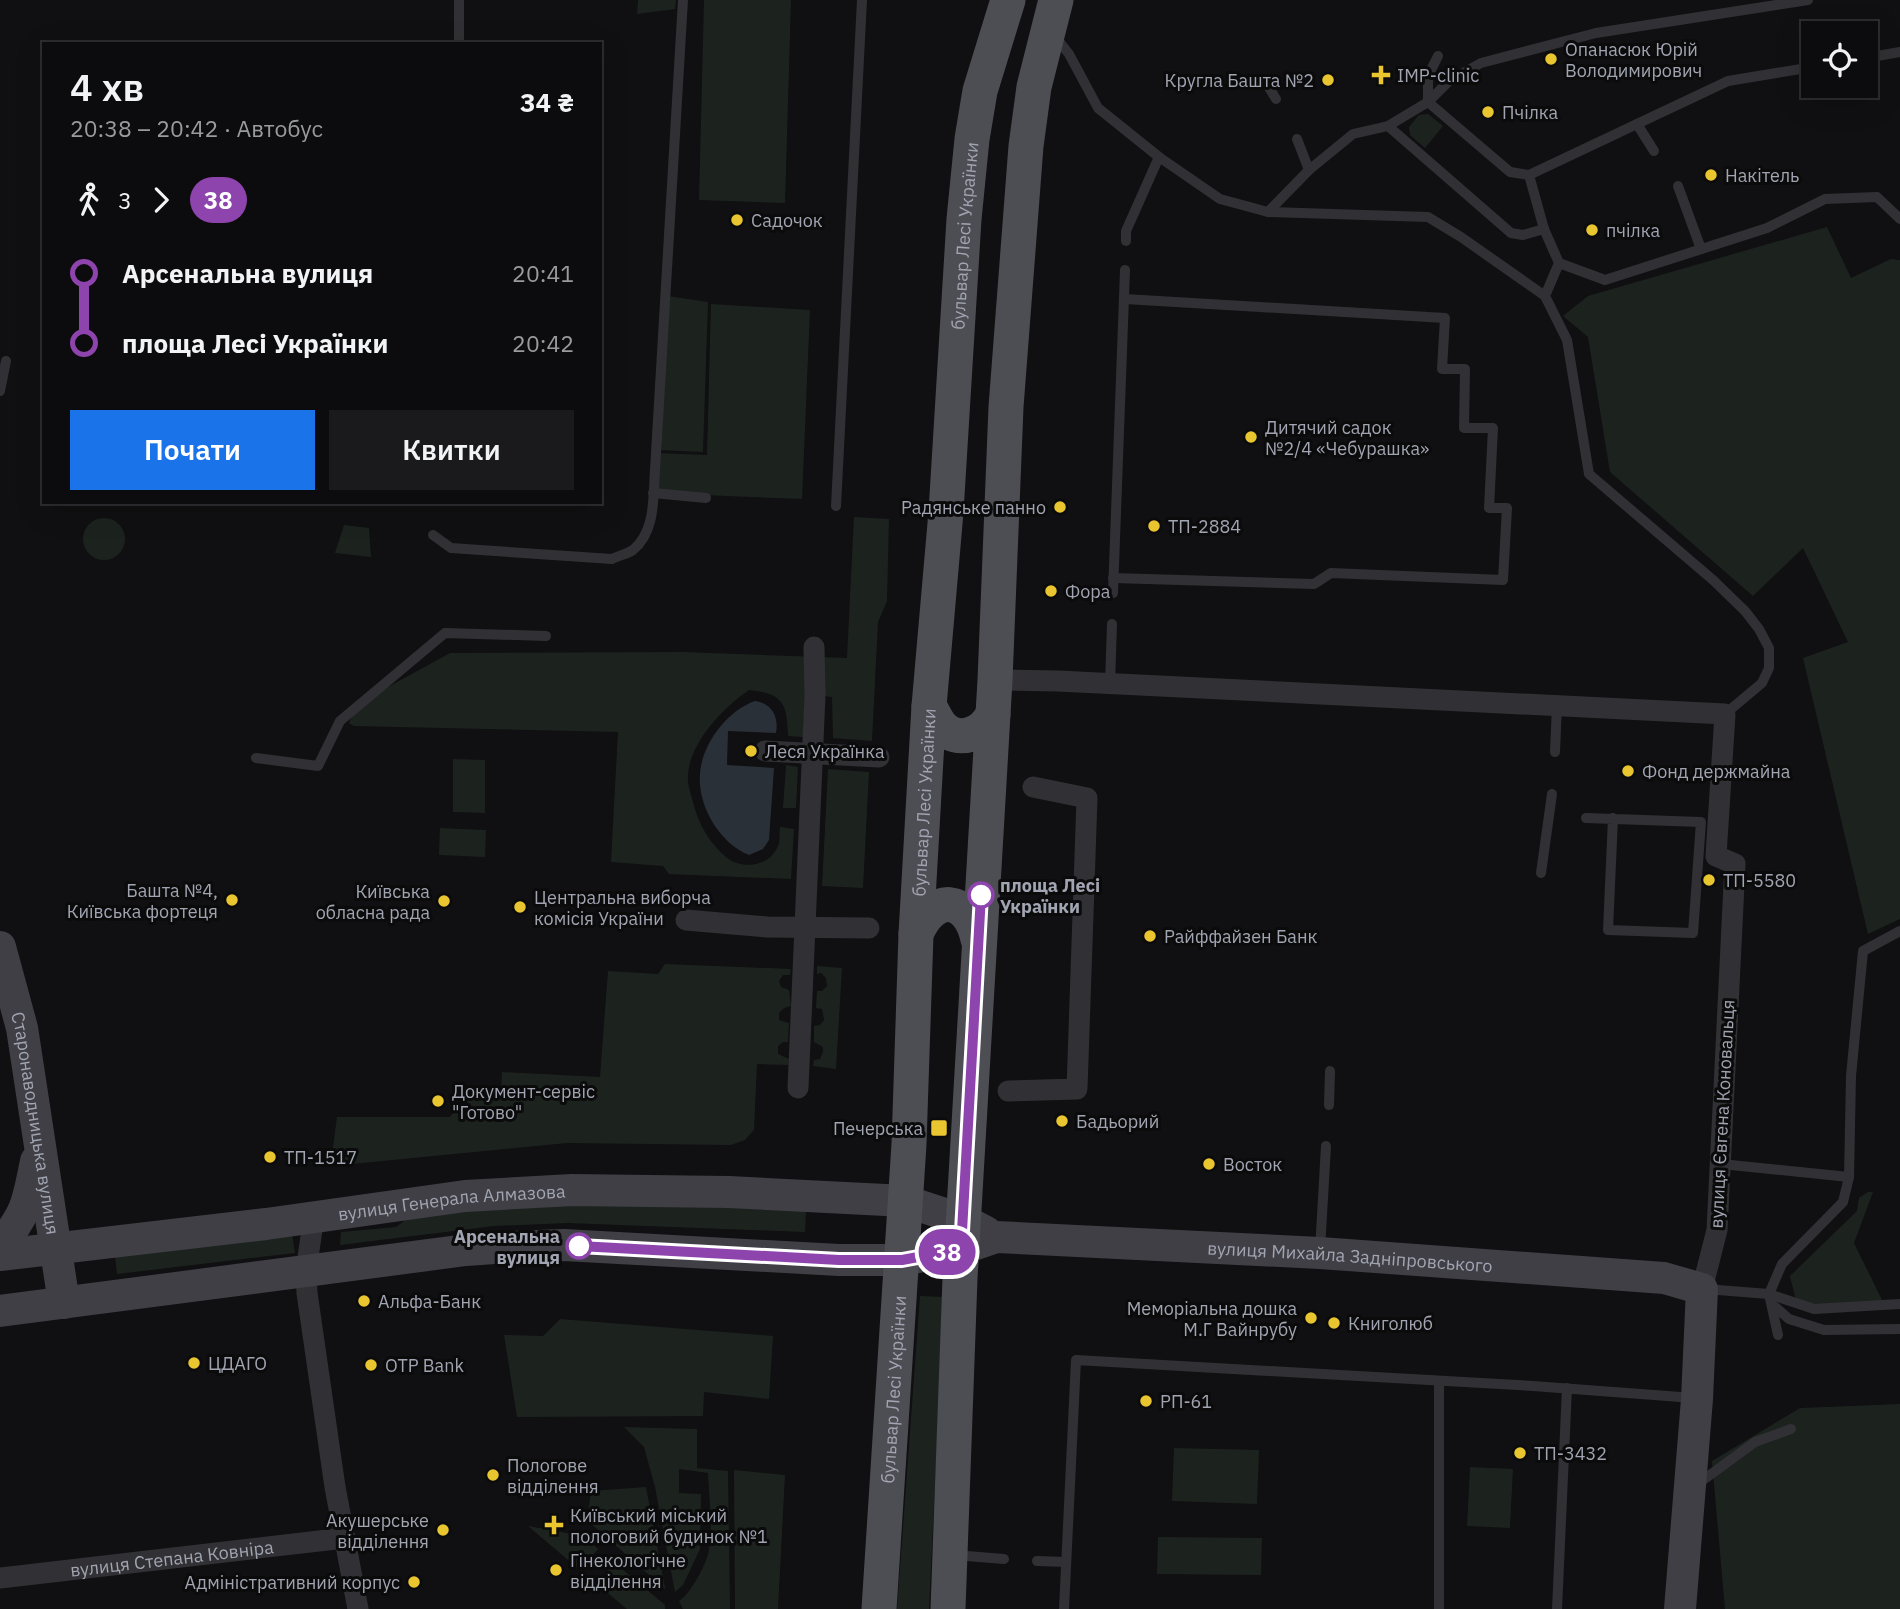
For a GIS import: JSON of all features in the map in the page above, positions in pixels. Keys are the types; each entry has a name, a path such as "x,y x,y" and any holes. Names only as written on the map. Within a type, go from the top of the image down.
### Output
{"main road":[{"name":"бульвар Лесі Українки","path":"879,1609 902,1260 929,706 946,512 964,219 980,91 1008,0"},
{"path":"948,1609 962,1235 994,697 1006,407 1024,170 1034,87 1052,14"},
{"path":"929,706 940,725 948,732 961,736 980,731 994,697"},
{"path":"916,934 925,916 946,905 968,914 978,939"},
{"name":"Старонаводницька вулиця","path":"0,947 6,990 22,1028 64,1303"},
{"path":"0,1246 22,1218 28,1203 40,1139"},
{"name":"вулиця Генерала Алмазова","path":"0,1255 502,1192 729,1192 905,1201"},
{"path":"905,1201 962,1235"},
{"path":"0,1311 466,1250 564,1245 839,1260 902,1260 962,1235"},
{"name":"вулиця Михайла Задніпровського","path":"962,1235 1320,1253 1664,1278 1702,1289"},
{"name":"вулиця Євгена Коновальця","path":"1680,1609 1698,1399 1702,1289"}],"street":[{"path":"798,1088 814,647"},
{"path":"994,697 1110,684 1725,713"},
{"name":"вулиця Євгена Коновальця","path":"1702,1289 1717,1230 1735,864 1716,856 1725,713"},
{"path":"765,751 879,757"},
{"path":"1008,1091 1077,1089 1087,798 1033,787"},
{"path":"686,920 767,927 869,928"},
{"path":"314,1216 306,1271 307,1293 335,1488 358,1609"},
{"name":"вулиця Степана Ковніра","path":"0,1578 345,1538"}],"lane":[{"path":"459,0 460,42"},
{"path":"433,535 452,548 612,559 632,551 645,536 651,519 653,493 683,0"},
{"path":"836,506 862,0"},
{"path":"1268,212 1309,170 1353,134 1388,126 1428,102 1449,81 1481,63 1596,33 1669,27 1808,0"},
{"path":"1052,14 1069,54 1098,108 1159,157 1220,198 1268,212 1428,217 1545,296 1567,340 1589,474 1713,580 1745,611 1769,648 1769,667 1762,683 1725,713"},
{"path":"1878,56 1900,52"},
{"path":"1438,56 1428,76 1428,102 1510,172 1529,175 1728,81 1801,69"},
{"path":"1265,81 1276,99"},
{"path":"1637,124 1654,150"},
{"path":"1388,126 1511,233 1523,234 1544,229"},
{"path":"1297,139 1309,170"},
{"path":"1126,241 1126,231 1159,157"},
{"path":"1529,175 1544,229 1559,263 1605,280 1767,228 1825,199 1877,198 1900,219"},
{"path":"1678,186 1701,249"},
{"path":"1545,296 1559,263"},
{"path":"1113,593 1125,270"},
{"path":"1113,578 1314,584 1331,573 1503,580 1507,508 1489,508 1493,428 1464,428 1465,369 1442,369 1446,318 1125,299"},
{"path":"0,391 6,361"},
{"path":"653,493 706,498"},
{"path":"1110,684 1112,624"},
{"path":"256,758 318,766 340,721 445,633 546,636"},
{"path":"1555,752 1557,705"},
{"path":"1541,873 1555,816 1552,794"},
{"path":"1586,818 1613,818 1701,822 1693,933 1608,930 1613,818"},
{"path":"1778,1335 1771,1299 1782,1264 1843,1202 1849,1177 1851,1076 1863,951 1900,931"},
{"path":"1329,1105 1330,1071"},
{"path":"1320,1253 1326,1146"},
{"path":"1721,1164 1849,1177"},
{"path":"1702,1289 1771,1299 1814,1309 1900,1304"},
{"path":"1771,1299 1789,1319 1824,1330 1900,1329"},
{"path":"1064,1609 1076,1360 1567,1388 1698,1399"},
{"path":"1439,1381 1439,1609"},
{"path":"1557,1609 1567,1388"},
{"path":"1690,1490 1755,1442 1791,1429"},
{"path":"950,1555 1004,1559"},
{"path":"1037,1561 1066,1562"}],"shaded area":[{"path":"638,0 676,0 675,9 637,14"},
{"path":"704,0 791,0 785,203 699,200"},
{"path":"1428,114 1443,126 1425,148 1410,135 1409,127 1419,115"},
{"path":"1827,227 1851,278 1891,259 1900,260 1900,919 1868,934 1803,658 1848,642 1803,548 1753,596 1610,472 1588,337 1563,316 1588,296"},
{"path":"668,296 708,302 703,452 659,450"},
{"path":"711,304 810,310 802,499 653,493 656,453 707,455"},
{"path":"854,517 889,519 887,601 878,622 872,741 833,738 832,697 805,694 803,737 788,736 781,702 770,694 749,690 729,706 710,727 694,751 690,764 688,782 695,810 714,845 733,861 756,864 776,851 780,827 794,829 791,879 669,874 663,866 611,862 618,732 354,726 349,723 357,704 450,653 683,652 847,658"},
{"path":"104,518 119,524 125,539 119,554 104,560 89,554 83,539 89,524"},
{"path":"344,525 369,528 371,557 335,553"},
{"path":"755,701 766,705 773,712 776,733 728,731 727,765 774,768 769,840 763,849 749,855 727,840 710,818 701,792 700,779 704,756 713,736 736,711"},
{"path":"453,759 485,760 485,813 453,812"},
{"path":"786,765 798,767 796,808 783,808"},
{"path":"828,769 869,772 863,888 822,886"},
{"path":"440,828 486,830 485,857 439,855"},
{"path":"665,964 791,969 790,975 783,975 779,981 781,987 789,990 791,1006 779,1013 779,1020 789,1023 788,1042 778,1046 778,1054 789,1059 788,1065 757,1064 754,1130 745,1140 731,1145 567,1143 352,1164 340,1162 332,1155 337,1117 450,1117 465,1098 501,1092 502,1072 600,1077 608,971 658,974"},
{"path":"817,966 842,968 836,1069 813,1066 814,1060 820,1059 823,1052 823,1047 814,1042 814,1026 820,1025 824,1020 822,1009 816,1008 817,991 822,991 827,986 826,978 821,973 817,974"},
{"path":"1873,1192 1854,1243 1883,1302 1817,1306 1796,1301 1790,1276 1857,1211 1859,1198"},
{"path":"566,1201 806,1210 805,1232 568,1223 494,1226 340,1245 341,1232 396,1227 412,1215"},
{"path":"292,1234 295,1253 117,1274 115,1256"},
{"path":"920,1296 944,1297 929,1609 897,1609"},
{"path":"560,1319 773,1336 769,1399 704,1392 703,1416 517,1417 504,1335 543,1336"},
{"path":"1900,1404 1900,1609 1725,1609 1712,1461 1800,1408"},
{"path":"624,1427 697,1429 697,1468 728,1471 730,1609 683,1609 679,1601 697,1578 709,1550 711,1522 708,1473 679,1469 679,1493 701,1494 700,1549 683,1585 675,1592 655,1487 644,1447"},
{"path":"1174,1448 1259,1450 1257,1504 1172,1501"},
{"path":"1470,1467 1513,1469 1510,1528 1467,1526"},
{"path":"734,1470 785,1475 778,1609 735,1609"},
{"path":"646,1487 665,1589 587,1520 591,1491"},
{"path":"528,1526 583,1536 598,1549 580,1570"},
{"path":"1158,1537 1262,1538 1261,1575 1157,1574"},
{"path":"615,1563 665,1605 665,1609 627,1609 597,1584"}],"bus line":[{"name":"38","path":"579,1246 839,1260 902,1260 961,1249 981,895"}],"place":[{"name":"Опанасюк Юрій Володимирович","path":"1551,59"},
{"name":"IMP-clinic","path":"1381,75"},
{"name":"Кругла Башта №2","path":"1328,80"},
{"name":"Пчілка","path":"1488,112"},
{"name":"Накітель","path":"1711,175"},
{"name":"Садочок","path":"737,220"},
{"name":"пчілка","path":"1592,230"},
{"name":"Дитячий садок №2/4 «Чебурашка»","path":"1251,437"},
{"name":"Радянське панно","path":"1060,507"},
{"name":"ТП-2884","path":"1154,526"},
{"name":"Фора","path":"1051,591"},
{"name":"Леся Українка","path":"751,751"},
{"name":"Фонд держмайна","path":"1628,771"},
{"name":"ТП-5580","path":"1709,880"},
{"name":"площа Лесі Українки","path":"981,895"},
{"name":"Башта №4, Київська фортеця","path":"232,900"},
{"name":"Київська обласна рада","path":"444,901"},
{"name":"Центральна виборча комісія України","path":"520,907"},
{"name":"Райффайзен Банк","path":"1150,936"},
{"name":"Документ-сервіс \"Готово\"","path":"438,1101"},
{"name":"Бадьорий","path":"1062,1121"},
{"name":"Печерська","path":"939,1128"},
{"name":"ТП-1517","path":"270,1157"},
{"name":"Восток","path":"1209,1164"},
{"name":"Арсенальна вулиця","path":"579,1246"},
{"name":"Альфа-Банк","path":"364,1301"},
{"name":"Меморіальна дошка М.Г Вайнрубу","path":"1311,1318"},
{"name":"Книголюб","path":"1334,1323"},
{"name":"ЦДАГО","path":"194,1363"},
{"name":"OTP Bank","path":"371,1365"},
{"name":"РП-61","path":"1146,1401"},
{"name":"ТП-3432","path":"1520,1453"},
{"name":"Пологове відділення","path":"493,1475"},
{"name":"Київський міський пологовий будинок №1","path":"554,1525"},
{"name":"Акушерське відділення","path":"443,1530"},
{"name":"Гінекологічне відділення","path":"556,1570"},
{"name":"Адміністративний корпус","path":"414,1582"}]}
